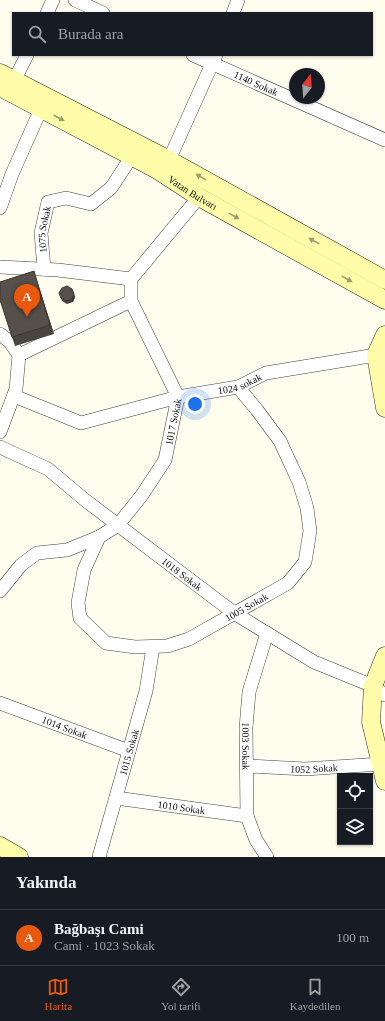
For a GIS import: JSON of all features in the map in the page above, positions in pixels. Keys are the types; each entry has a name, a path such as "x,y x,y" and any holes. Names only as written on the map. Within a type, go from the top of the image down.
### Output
{"main road":[{"name":"Vatan Bulvarı","path":"4,82 41,109 132,156 162,164 199,197 385,300"},
{"name":"Vatan Bulvarı","path":"4,82 385,280"},
{"path":"385,335 376,355 385,408"},
{"path":"383,772 371,722 379,691 385,656"},
{"path":"0,846 19,857"}],"street":[{"path":"48,12 54,0"},
{"path":"75,0 101,12"},
{"path":"233,12 238,0"},
{"path":"4,82 26,56"},
{"name":"1140 Sokak","path":"198,56 214,59 385,140"},
{"path":"162,164 214,59"},
{"path":"0,208 12,174 41,109"},
{"name":"1075 Sokak","path":"44,269 42,233 48,202 66,198 90,204 112,188 132,156"},
{"path":"0,267 44,269 131,279 199,197"},
{"name":"1017 Sokak","path":"0,591 21,565 37,553 68,550 100,537 118,525 142,496 165,460 178,397 131,301 131,279"},
{"path":"20,355 131,301"},
{"path":"0,334 10,342 20,355 16,390 0,432"},
{"name":"1024 sokak","path":"14,396 81,423 178,397 238,387 266,373 376,355"},
{"name":"1005 Sokak","path":"100,537 84,570 78,603 80,618 106,643 135,647 167,646 189,639 288,583 305,562 310,532 307,508 299,482 280,441 238,387"},
{"name":"1018 Sokak","path":"0,447 48,469 118,525 234,613 314,662 379,691"},
{"name":"1003 Sokak","path":"267,633 249,692 246,728 247,816 256,840 267,857"},
{"name":"1015 Sokak","path":"99,857 146,690 153,646"},
{"name":"1014 Sokak","path":"0,702 129,750"},
{"name":"1052 Sokak","path":"247,766 383,772"},
{"name":"1010 Sokak","path":"116,798 247,816"}],"building":[{"path":"34,271 50,325 12,337 0,300 0,282"},
{"path":"67,286 72,289 74,294 72,299 66,301 61,298 59,293 62,288"}],"place":[{"name":"Bağbaşı Cami","path":"27,317"}]}
